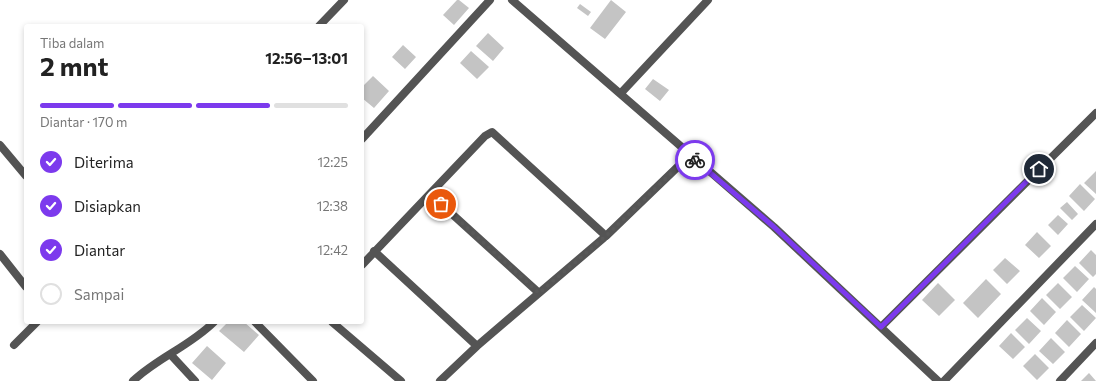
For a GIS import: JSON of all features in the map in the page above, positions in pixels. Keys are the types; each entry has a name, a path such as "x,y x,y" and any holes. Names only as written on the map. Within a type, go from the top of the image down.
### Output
{"street":[{"path":"321,24 344,0"},
{"path":"364,137 490,0"},
{"path":"512,0 774,227 938,381"},
{"path":"621,93 708,0"},
{"path":"881,327 1096,113"},
{"path":"364,262 485,136 492,132 606,236"},
{"path":"0,145 24,174"},
{"path":"440,381 477,346 606,236 690,155"},
{"path":"430,194 539,293"},
{"path":"944,381 1096,224"},
{"path":"374,251 477,346"},
{"path":"0,254 24,285"},
{"path":"14,345 35,324"},
{"path":"133,381 143,372 171,355 212,324"},
{"path":"257,324 313,381"},
{"path":"334,324 401,381"},
{"path":"1060,381 1096,343"},
{"path":"171,355 195,381"}],"building":[{"path":"457,0 469,8 454,25 443,15"},
{"path":"611,0 626,12 605,39 590,28"},
{"path":"580,4 591,12 588,16 577,8"},
{"path":"488,33 504,48 493,61 476,46"},
{"path":"403,45 416,57 405,69 392,57"},
{"path":"471,51 489,67 477,79 460,63"},
{"path":"373,76 389,91 374,108 364,100 364,85"},
{"path":"653,79 669,90 660,101 645,89"},
{"path":"1096,171 1096,194 1084,183"},
{"path":"1080,184 1095,199 1084,211 1069,196"},
{"path":"1067,202 1078,214 1072,220 1060,208"},
{"path":"1058,215 1068,224 1058,235 1048,225"},
{"path":"1037,232 1051,246 1039,258 1025,245"},
{"path":"1091,250 1096,255 1096,274 1093,277 1079,263"},
{"path":"1005,258 1020,271 1007,284 993,270"},
{"path":"1075,266 1089,279 1077,292 1063,278"},
{"path":"986,279 1001,294 978,318 963,303"},
{"path":"938,283 955,300 939,316 922,300"},
{"path":"1058,283 1072,297 1060,309 1046,295"},
{"path":"1094,287 1096,289 1096,313 1082,300"},
{"path":"1042,298 1056,312 1044,325 1030,311"},
{"path":"1082,305 1096,318 1084,331 1070,317"},
{"path":"1027,318 1041,331 1029,344 1015,330"},
{"path":"1067,320 1081,334 1069,347 1055,333"},
{"path":"226,324 246,324 259,335 244,352 219,331"},
{"path":"1011,333 1025,347 1013,359 999,346"},
{"path":"1051,338 1065,352 1053,364 1039,351"},
{"path":"207,346 226,363 212,380 192,363"},
{"path":"1035,354 1049,368 1037,380 1023,366"},
{"path":"1089,373 1096,381 1081,381"}],"way so far":[{"path":"441,204 539,293 606,236 690,155 695,160"}],"route":[{"path":"695,160 774,227 881,327 1039,169"}]}
